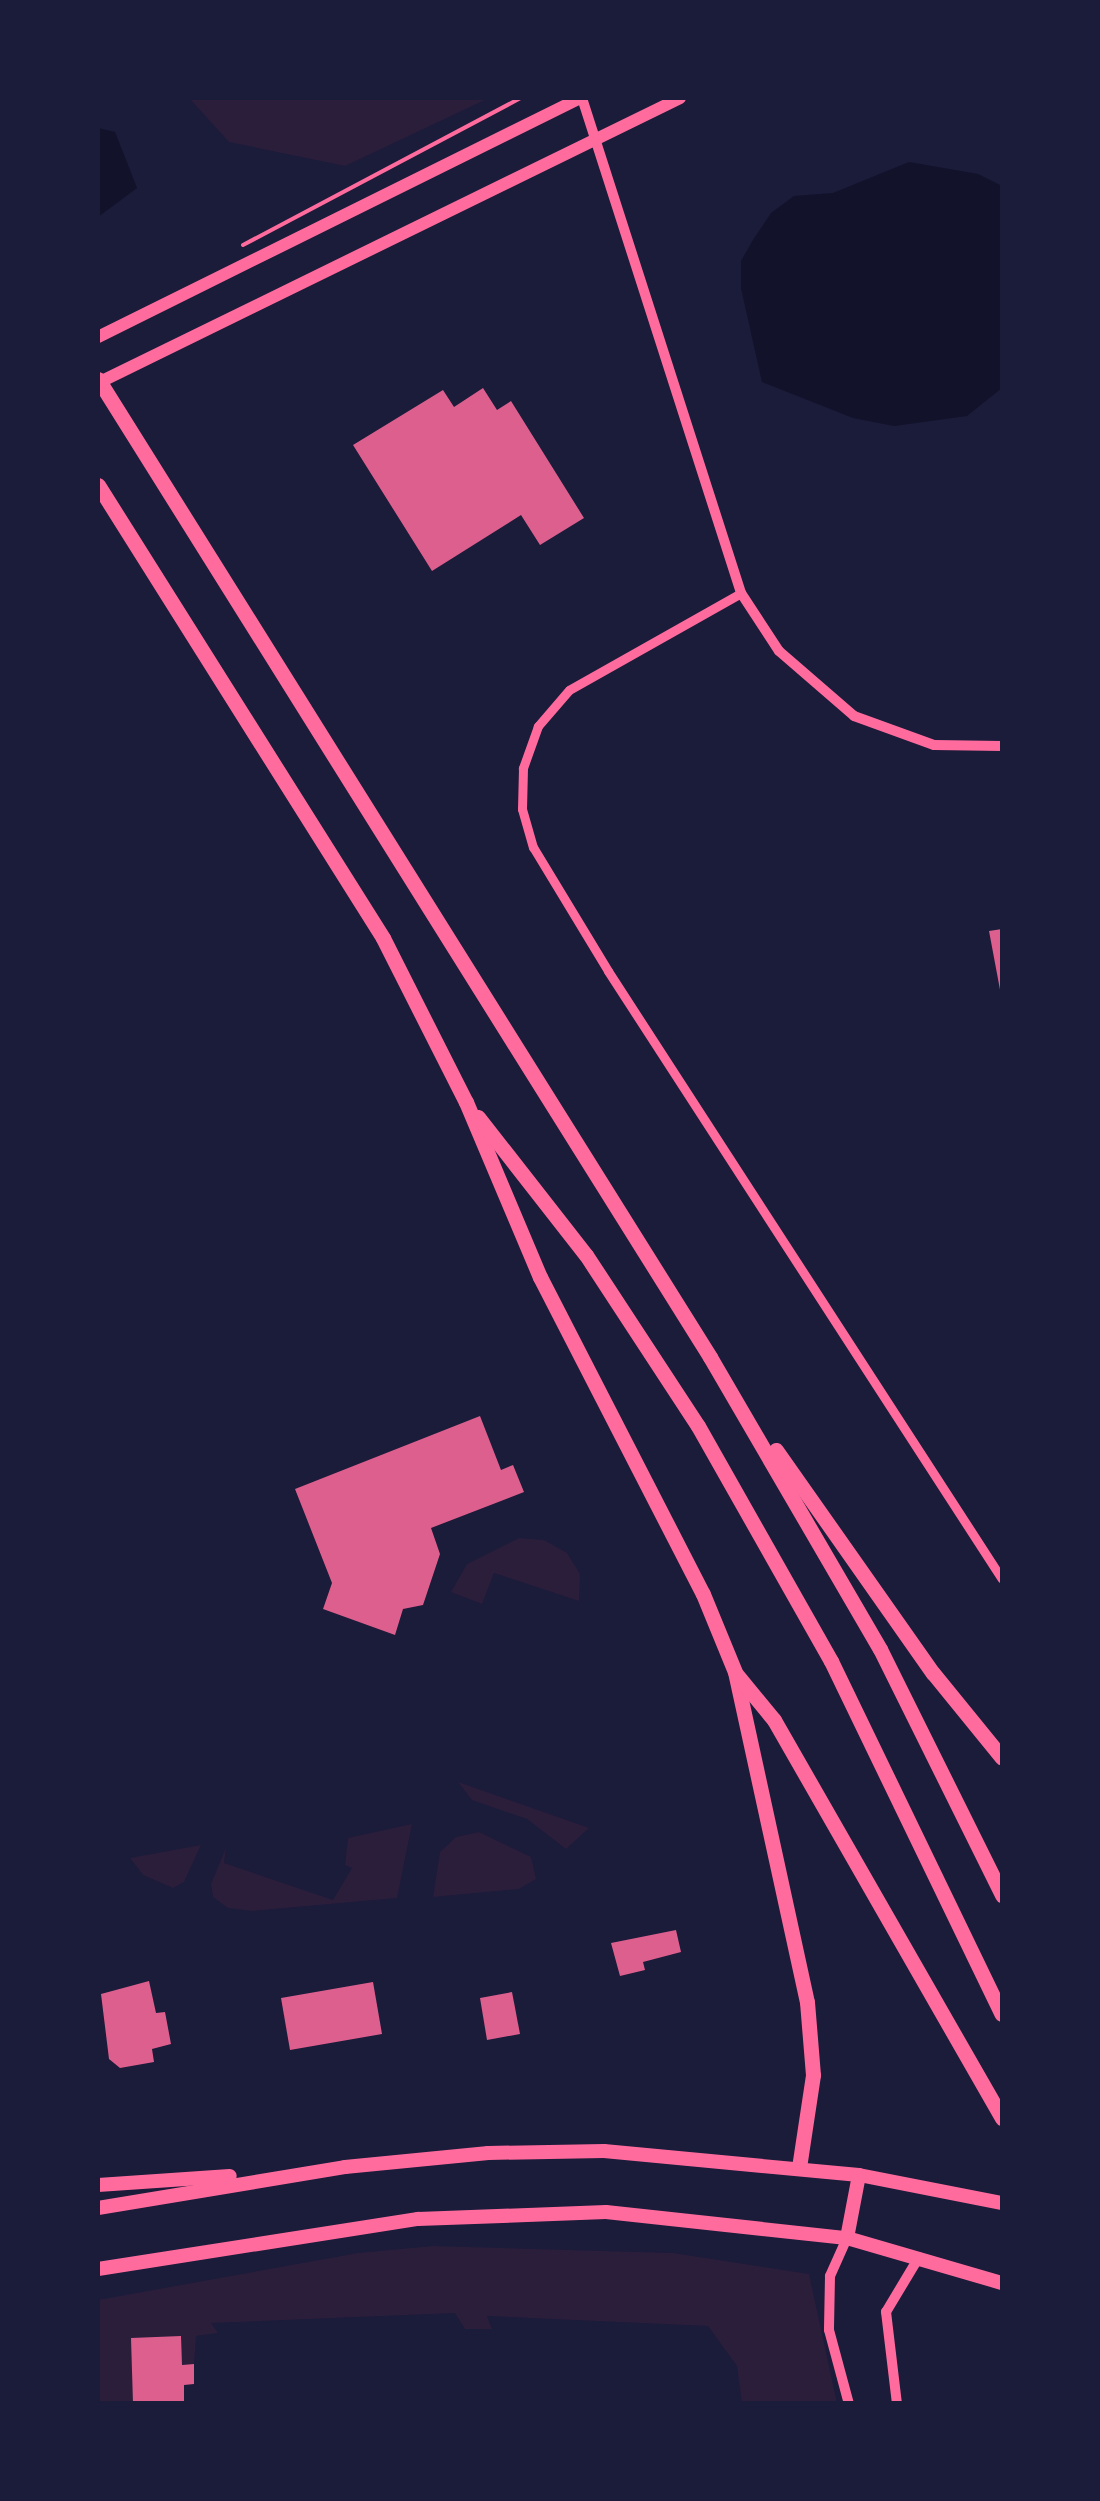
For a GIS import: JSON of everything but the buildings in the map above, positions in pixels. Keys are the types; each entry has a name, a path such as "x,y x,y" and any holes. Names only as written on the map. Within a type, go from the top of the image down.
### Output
{"highway":[{"path":"98,381 710,1357 872,1633 1002,1895"},
{"path":"98,484 383,938 466,1102 540,1277 674,1532 735,1672 807,2002 813,2076 799,2168"},
{"path":"466,1102 586,1255 698,1426 831,1661 1002,2014"},
{"path":"710,1357 999,1753"},
{"path":"735,1672 774,1720 1002,2118"},
{"path":"98,2186 488,2152 604,2151 859,2175 1000,2202"},
{"path":"98,2208 345,2166"},
{"path":"847,2238 859,2175"},
{"path":"98,2269 352,2226 606,2212 847,2238 1002,2283"}],"main road":[{"path":"98,337 581,98"},
{"path":"98,381 680,98"}],"street":[{"path":"581,98 741,593 779,651 854,716 934,746 1002,746"},
{"path":"741,593 569,690 538,726 522,768 522,809 533,846 608,971 1002,1579"},
{"path":"847,2238 830,2276 829,2330 849,2404"},
{"path":"897,2404 886,2312 919,2257"}],"path":[{"path":"236,249 521,98"}],"shaded area":[{"path":"189,98 489,98 345,166 229,142"},
{"path":"98,128 115,132 137,188 98,217"},
{"path":"909,162 978,174 1002,186 1002,388 967,416 894,426 853,418 762,382 741,288 741,261 771,213 794,196 833,193"},
{"path":"519,1538 544,1540 567,1553 580,1574 579,1601 494,1573 482,1604 451,1592 467,1564"},
{"path":"458,1782 589,1828 566,1849 527,1819 472,1800"},
{"path":"412,1824 397,1898 252,1911 228,1908 213,1897 211,1884 226,1848 224,1863 333,1900 352,1868 345,1865 348,1838"},
{"path":"479,1832 531,1857 536,1879 519,1889 433,1897 440,1852 456,1837"},
{"path":"201,1845 184,1882 173,1888 143,1875 130,1858"},
{"path":"433,2246 673,2253 809,2274 837,2403 742,2403 737,2366 708,2326 487,2316 492,2329 465,2329 455,2313 211,2323 218,2333 196,2336 194,2364 182,2365 132,2338 133,2403 98,2404 98,2300 358,2253"}]}
